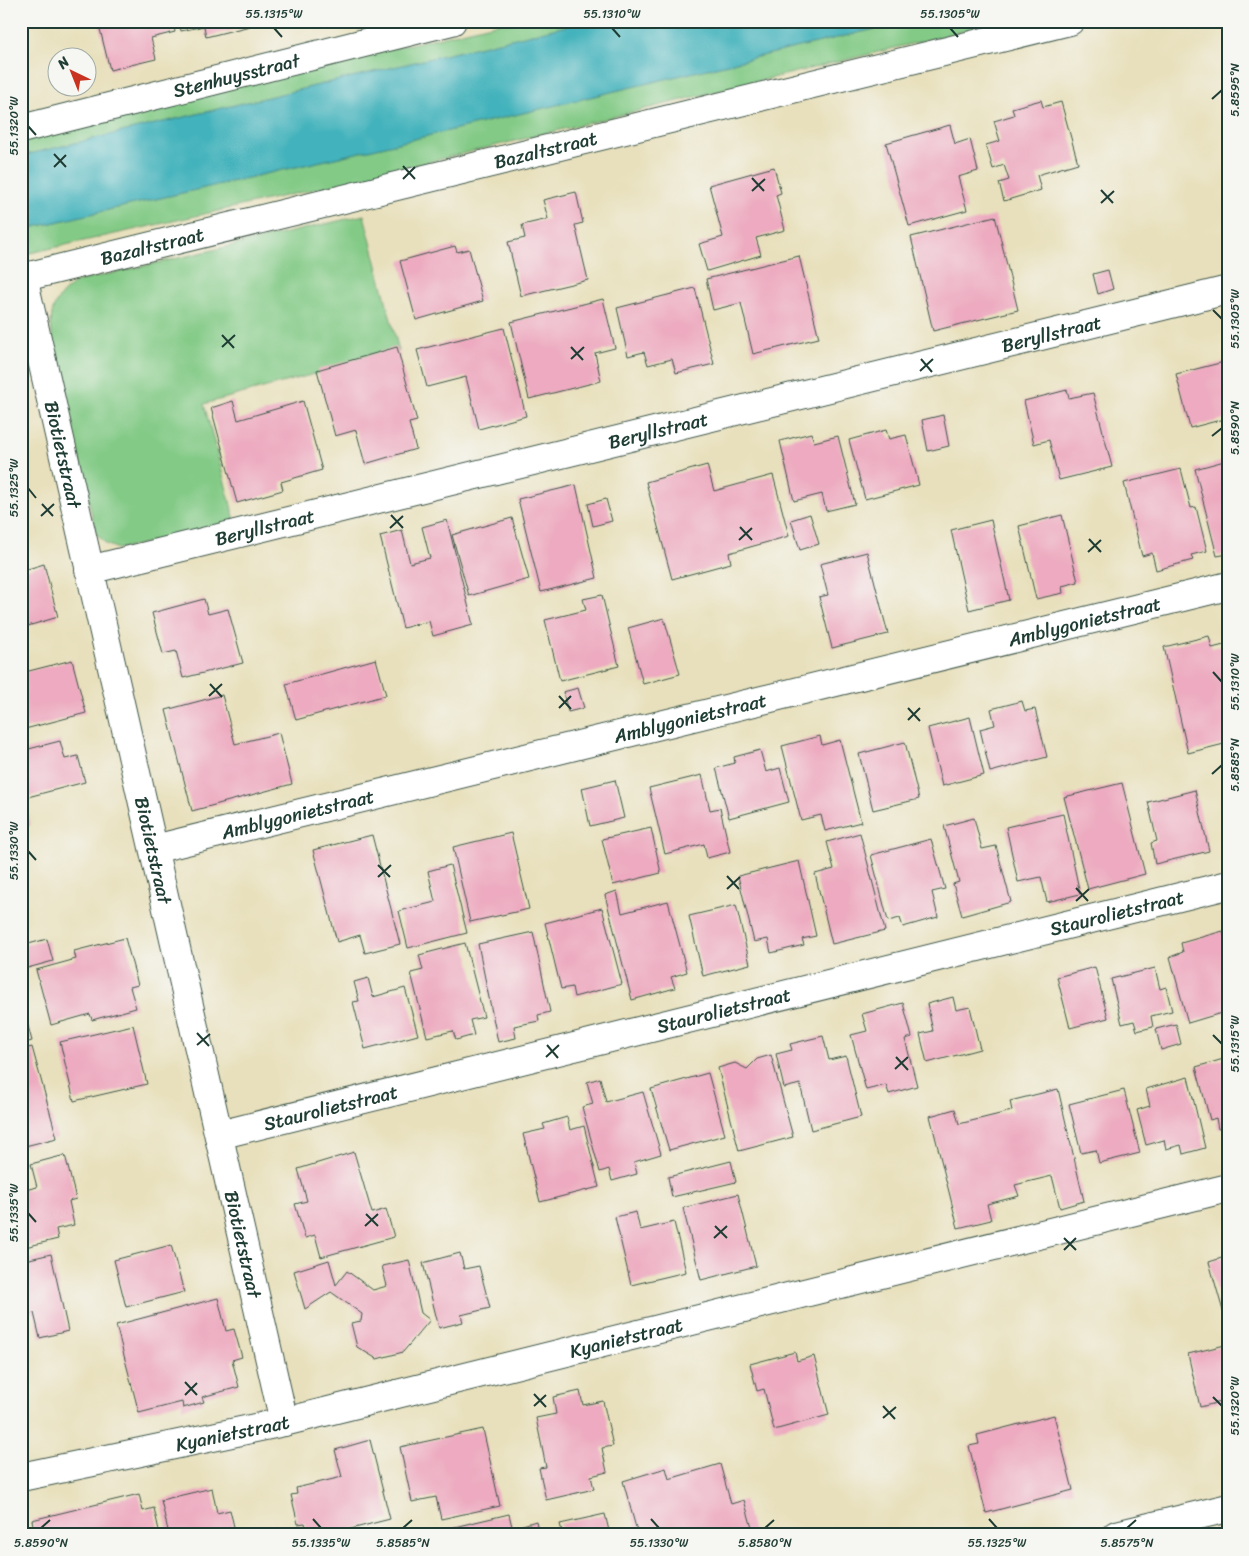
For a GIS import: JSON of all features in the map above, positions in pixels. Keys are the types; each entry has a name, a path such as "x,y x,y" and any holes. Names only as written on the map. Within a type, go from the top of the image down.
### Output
{"street":[{"name":"Stenhuysstraat","path":"21,129 452,21"},
{"name":"Bazaltstraat","path":"22,278 1070,21"},
{"name":"Biotietstraat","path":"22,278 284,1422"},
{"name":"Beryllstraat","path":"89,570 1228,290"},
{"name":"Amblygonietstraat","path":"154,849 1228,586"},
{"name":"Staurolietstraat","path":"218,1135 1228,884"},
{"name":"Kyanietstraat","path":"21,1477 284,1422 1228,1188"},
{"path":"1116,1535 1228,1508"}],"green space":[{"path":"508,21 587,21 21,156 21,137"},
{"path":"908,21 1005,21 343,183 21,255 21,230 335,158"},
{"path":"364,215 399,351 204,404 236,524 118,549 106,544 96,533 52,335 53,311 58,299 75,282"}],"water":[{"path":"587,21 908,21 335,158 21,230 21,156"}],"building":[{"path":"98,21 173,21 175,32 151,38 156,59 110,70"},
{"path":"179,21 249,21 250,26 206,37 204,26 181,31"},
{"path":"1041,100 1043,107 1061,102 1078,163 1037,175 1041,190 1004,201 999,183 1009,180 1004,165 993,169 986,145 1000,141 994,121 1014,115 1012,108"},
{"path":"950,125 955,144 970,139 978,171 958,177 967,210 909,226 886,143"},
{"path":"774,167 781,193 776,195 785,230 756,238 761,255 707,271 699,244 723,237 709,185"},
{"path":"576,192 583,223 575,225 588,280 521,296 508,242 525,238 522,225 548,219 543,200"},
{"path":"995,216 1018,310 933,331 911,237"},
{"path":"455,246 457,252 469,249 483,301 416,320 400,261"},
{"path":"799,256 819,338 753,354 741,303 713,310 706,279"},
{"path":"1108,270 1113,289 1098,294 1093,274"},
{"path":"695,288 714,364 676,373 672,359 648,365 644,352 628,356 617,308"},
{"path":"603,299 615,348 595,353 601,381 529,399 511,322"},
{"path":"504,328 526,416 479,429 466,377 427,387 417,350"},
{"path":"397,347 417,421 409,423 416,449 365,464 356,430 335,436 317,370"},
{"path":"1228,361 1228,418 1190,428 1176,374"},
{"path":"1067,390 1069,398 1093,393 1112,467 1059,480 1049,440 1034,444 1024,401"},
{"path":"233,401 238,420 303,401 322,470 281,482 283,490 237,503 211,408"},
{"path":"943,415 949,446 928,451 922,420"},
{"path":"886,430 889,439 906,435 919,485 865,499 849,440"},
{"path":"811,433 814,442 838,436 855,504 826,511 822,494 794,501 780,441"},
{"path":"1228,460 1228,554 1217,556 1195,469"},
{"path":"707,465 714,491 773,475 789,536 729,553 731,563 672,579 646,482"},
{"path":"1181,469 1191,508 1196,507 1207,551 1191,555 1193,560 1156,570 1152,553 1142,556 1124,483"},
{"path":"576,485 597,578 541,592 518,499"},
{"path":"606,499 612,521 593,526 588,504"},
{"path":"810,514 819,544 800,550 791,520"},
{"path":"1062,515 1078,582 1062,586 1063,593 1036,599 1019,526"},
{"path":"512,518 529,579 469,596 452,535"},
{"path":"447,520 473,625 433,636 429,621 403,628 380,536 402,530 410,563 430,558 422,527"},
{"path":"991,520 1009,600 969,610 951,530"},
{"path":"867,552 888,634 832,648 819,597 828,595 820,564"},
{"path":"44,564 58,617 21,628 21,571"},
{"path":"602,595 619,666 560,681 545,620 586,610 583,599"},
{"path":"204,599 208,614 228,609 243,663 183,678 176,651 163,654 152,613"},
{"path":"664,618 680,674 643,684 628,628"},
{"path":"1209,636 1212,648 1228,644 1228,743 1188,753 1164,647"},
{"path":"376,659 386,695 296,720 286,684"},
{"path":"72,660 86,713 25,729 21,713 21,673"},
{"path":"578,688 584,708 568,712 563,692"},
{"path":"222,695 235,744 279,733 292,784 192,811 166,710"},
{"path":"1022,701 1025,711 1035,709 1047,757 990,772 980,729 995,725 991,709"},
{"path":"970,717 984,775 942,786 928,728"},
{"path":"820,736 822,745 840,740 861,822 825,831 821,815 801,820 782,746"},
{"path":"60,741 65,759 78,756 85,782 24,798 31,825 21,827 21,751"},
{"path":"905,742 919,799 873,810 859,754"},
{"path":"760,750 766,772 780,768 789,802 729,818 716,768 735,763 734,757"},
{"path":"702,775 710,810 720,808 730,852 707,858 704,844 665,854 649,788"},
{"path":"615,780 624,818 590,826 582,788"},
{"path":"1122,783 1145,874 1088,889 1064,797"},
{"path":"1195,790 1209,851 1155,864 1151,843 1157,841 1148,802"},
{"path":"1063,814 1080,894 1047,902 1041,877 1018,882 1006,827"},
{"path":"974,818 982,849 996,846 1011,902 962,916 953,884 959,882 944,826"},
{"path":"651,828 661,873 613,885 602,839"},
{"path":"511,833 529,909 470,922 453,847"},
{"path":"860,833 885,931 832,944 815,874 834,869 827,842"},
{"path":"372,835 400,944 365,953 360,935 337,942 313,850"},
{"path":"931,839 945,889 932,892 938,917 903,927 900,918 888,921 871,855"},
{"path":"799,861 816,936 802,939 804,945 771,953 768,939 754,942 738,876"},
{"path":"450,865 467,933 408,948 399,911 435,902 428,871"},
{"path":"617,891 622,913 668,901 687,972 671,977 675,988 632,1000 605,895"},
{"path":"736,905 750,964 703,976 689,916"},
{"path":"602,908 622,984 574,997 572,987 561,989 545,923"},
{"path":"1223,931 1228,948 1228,1011 1188,1023 1170,957 1183,952 1181,943"},
{"path":"533,932 550,1012 538,1015 539,1021 514,1026 516,1038 498,1042 478,944"},
{"path":"125,938 138,985 130,987 136,1008 92,1020 90,1014 51,1025 36,970 76,959 74,951"},
{"path":"47,939 53,961 24,969 21,946"},
{"path":"465,943 484,1017 470,1020 474,1035 456,1040 453,1031 427,1037 411,973 423,970 419,955"},
{"path":"1095,967 1108,1018 1070,1028 1057,977"},
{"path":"1155,968 1160,989 1166,987 1172,1011 1151,1016 1153,1027 1137,1031 1134,1021 1122,1024 1111,979"},
{"path":"368,978 373,997 405,988 418,1035 365,1049 353,1002 359,1001 354,982"},
{"path":"953,997 956,1010 970,1007 980,1049 927,1063 920,1034 933,1031 927,1004"},
{"path":"21,1000 32,1041 21,1044"},
{"path":"903,1003 912,1037 905,1039 917,1086 889,1094 886,1085 866,1090 851,1035 867,1031 862,1014"},
{"path":"1176,1024 1181,1044 1161,1050 1156,1029"},
{"path":"133,1025 147,1084 74,1101 60,1042"},
{"path":"823,1036 829,1060 846,1056 861,1117 811,1130 800,1084 784,1088 776,1054 792,1050 790,1044"},
{"path":"32,1047 57,1138 21,1147 21,1050"},
{"path":"771,1055 793,1137 739,1151 718,1068 735,1063 747,1069 757,1059"},
{"path":"1227,1058 1228,1127 1218,1129 1216,1118 1210,1120 1196,1067"},
{"path":"708,1073 725,1135 669,1150 651,1089"},
{"path":"1188,1077 1205,1148 1183,1154 1181,1145 1166,1149 1164,1140 1146,1145 1137,1110 1150,1106 1146,1089"},
{"path":"600,1078 606,1102 643,1092 661,1154 634,1162 637,1174 612,1181 609,1169 600,1172 582,1107 593,1104 587,1082"},
{"path":"1058,1089 1084,1201 1060,1208 1052,1176 1015,1185 1019,1196 987,1204 991,1220 958,1228 930,1116 955,1109 959,1124 1012,1111 1010,1101"},
{"path":"1124,1090 1140,1153 1099,1163 1096,1150 1081,1153 1069,1104"},
{"path":"567,1117 570,1130 584,1126 599,1187 540,1202 523,1134 545,1129 543,1124"},
{"path":"354,1152 372,1213 386,1209 394,1237 321,1257 315,1235 305,1238 295,1204 307,1201 298,1169"},
{"path":"65,1155 76,1199 69,1201 74,1225 56,1229 58,1239 21,1248 21,1191 37,1187 31,1164"},
{"path":"731,1161 736,1182 672,1197 668,1177"},
{"path":"738,1194 756,1266 701,1280 683,1208"},
{"path":"636,1212 640,1230 674,1222 686,1272 631,1285 615,1217"},
{"path":"171,1245 184,1292 126,1307 114,1260"},
{"path":"460,1253 464,1269 479,1266 490,1308 461,1315 463,1322 439,1328 423,1263"},
{"path":"51,1254 68,1331 40,1338 34,1313 21,1316 21,1261"},
{"path":"1228,1256 1228,1325 1227,1325 1209,1262"},
{"path":"329,1260 336,1285 347,1271 373,1290 387,1286 382,1266 409,1260 421,1313 430,1320 403,1352 377,1359 357,1347 351,1323 361,1321 362,1314 331,1292 305,1309 294,1271"},
{"path":"218,1298 226,1331 234,1329 242,1357 232,1360 239,1387 202,1397 204,1402 183,1408 182,1402 139,1413 116,1325"},
{"path":"1225,1345 1228,1359 1228,1400 1200,1407 1188,1354"},
{"path":"795,1352 797,1361 814,1356 829,1415 774,1430 764,1389 757,1391 750,1364"},
{"path":"580,1391 583,1405 603,1401 613,1446 602,1448 607,1472 591,1476 594,1489 546,1500 539,1468 546,1467 536,1418 556,1414 553,1397"},
{"path":"1054,1415 1073,1490 986,1513 969,1446 979,1444 977,1435"},
{"path":"483,1429 500,1506 441,1519 436,1497 412,1502 400,1447"},
{"path":"370,1440 390,1519 343,1531 344,1535 308,1535 305,1523 298,1524 291,1495 297,1494 296,1488 342,1477 335,1450"},
{"path":"720,1464 731,1504 744,1500 754,1535 638,1535 623,1481 666,1468 669,1479"},
{"path":"212,1488 217,1513 230,1510 236,1535 169,1535 161,1500"},
{"path":"139,1494 143,1511 154,1508 160,1535 35,1535 32,1520"},
{"path":"509,1514 514,1535 452,1535 450,1528"},
{"path":"605,1514 610,1535 563,1535 560,1524"},
{"path":"536,1521 539,1535 518,1535 516,1527"}]}
